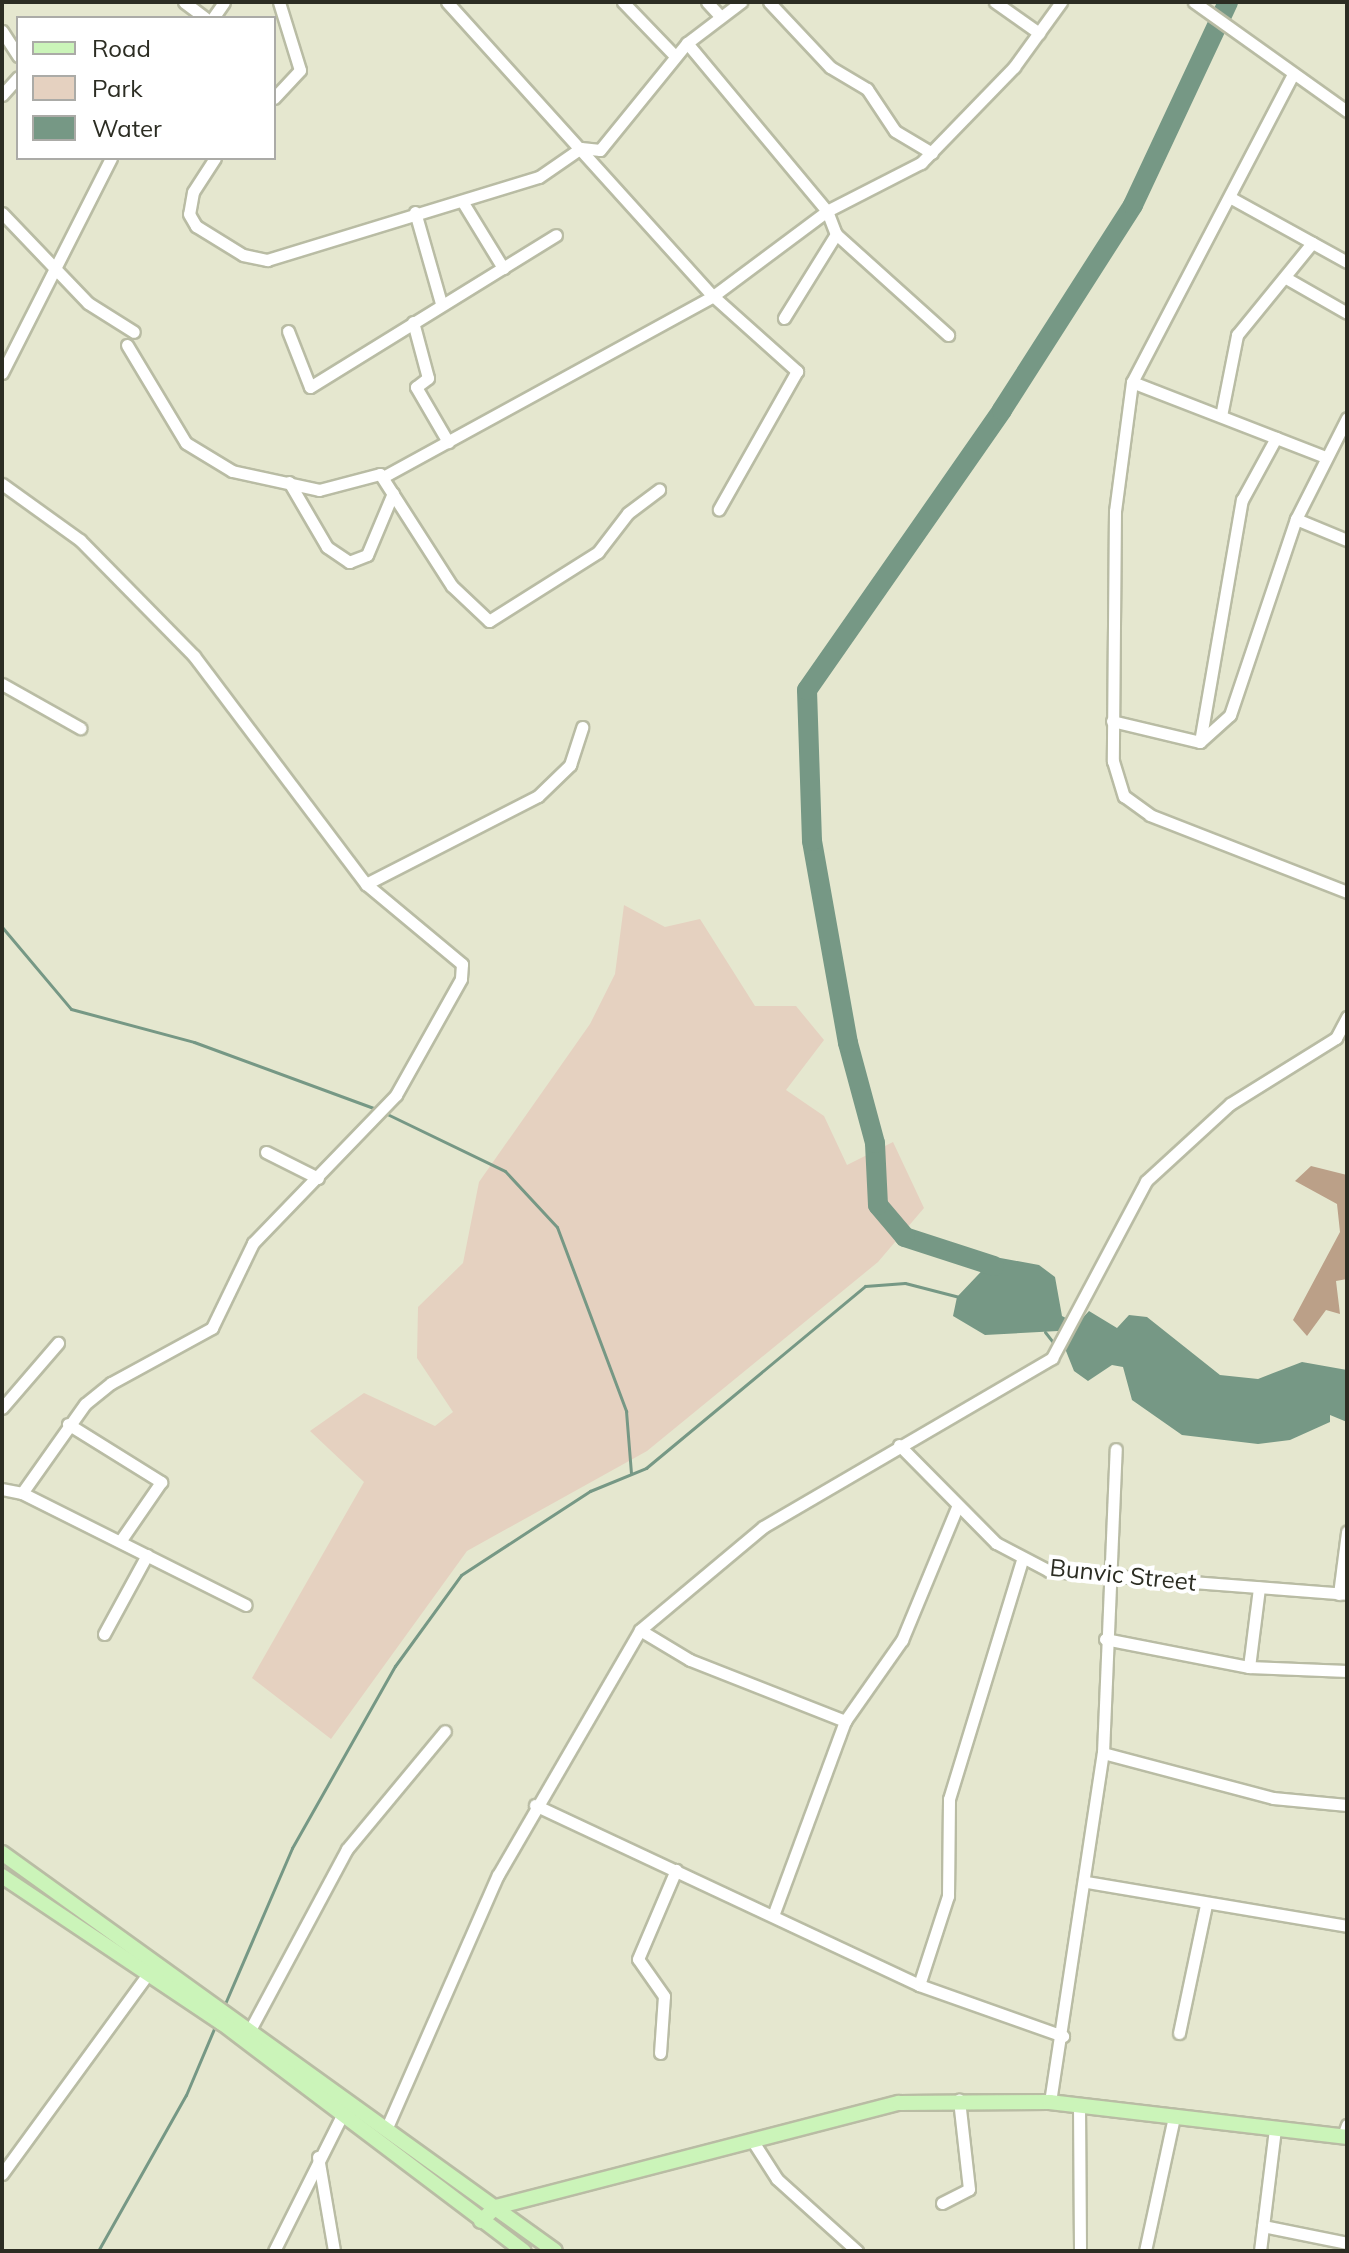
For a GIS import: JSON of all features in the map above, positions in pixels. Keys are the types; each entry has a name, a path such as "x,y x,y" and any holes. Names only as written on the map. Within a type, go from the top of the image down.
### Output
{"main road":[{"path":"2,1853 225,2017 342,2115 524,2251"},
{"path":"2,1876 148,1974 210,2007"},
{"path":"225,2017 251,2028 388,2125 555,2251"},
{"path":"481,2221 496,2207 850,2112 959,2100 1050,2102 1275,2128 1346,2133"}],"street":[{"path":"184,2 202,16"},
{"path":"276,96 300,70 279,2"},
{"path":"447,2 713,296 799,377 719,509"},
{"path":"623,2 675,56"},
{"path":"707,2 719,15"},
{"path":"214,160 193,192 189,214 196,226 253,260 462,201 539,177 581,148 609,143 687,43 719,15 741,2"},
{"path":"769,2 830,67 867,89 895,131 932,153"},
{"path":"995,2 1039,33"},
{"path":"383,477 713,296 827,211 932,153 1039,33 1061,2"},
{"path":"1196,4 1235,36 1347,111"},
{"path":"2,31 16,53"},
{"path":"687,43 827,211 836,234 948,335"},
{"path":"1292,76 1233,199 1160,317 1132,382 1115,511 1112,721 1124,796 1150,815 1347,892"},
{"path":"2,95 16,79"},
{"path":"2,373 110,160"},
{"path":"1233,199 1347,262"},
{"path":"462,201 503,268"},
{"path":"415,212 441,303"},
{"path":"2,213 56,264 88,303 134,332"},
{"path":"784,318 836,234"},
{"path":"288,331 310,387 441,303 556,235"},
{"path":"1221,416 1237,335 1312,243"},
{"path":"1286,278 1347,313"},
{"path":"413,322 428,378 416,387 448,442"},
{"path":"127,345 186,443 232,471 319,490 372,473 383,477 452,586 489,621 598,552 628,513 659,490"},
{"path":"1132,382 1325,457"},
{"path":"1200,742 1230,715 1296,519 1347,418"},
{"path":"1200,742 1242,500 1276,438"},
{"path":"289,482 327,547 349,562 367,555 393,493"},
{"path":"2,484 80,540 194,656 366,884 462,964 461,979 396,1095 377,1122 253,1243 212,1328 111,1383 68,1424 22,1493"},
{"path":"1296,519 1347,540"},
{"path":"2,684 80,728"},
{"path":"1112,721 1200,742"},
{"path":"366,884 538,796 570,765 582,727"},
{"path":"388,2125 535,1805 640,1630 730,1550 899,1445 1052,1358 1146,1181 1230,1104 1336,1038 1347,1017"},
{"path":"266,1152 318,1178"},
{"path":"2,1408 58,1343"},
{"path":"68,1424 161,1482 121,1540"},
{"name":"Bunvic Street","path":"899,1445 957,1507 1022,1560 1049,1571 1343,1594"},
{"path":"1050,2102 1087,1882 1103,1753 1105,1639 1116,1449"},
{"path":"2,1489 22,1493 121,1540 246,1605"},
{"path":"774,1913 845,1721 902,1640 957,1507"},
{"path":"1343,1594 1347,1532"},
{"path":"104,1634 147,1555"},
{"path":"919,1985 948,1896 949,1799 1022,1560"},
{"path":"1249,1667 1259,1588"},
{"path":"640,1630 690,1660 845,1721"},
{"path":"1105,1639 1249,1667 1347,1671"},
{"path":"251,2028 347,1849 445,1731"},
{"path":"1103,1753 1273,1798 1347,1805"},
{"path":"535,1805 774,1913 919,1985 1063,2036"},
{"path":"660,2053 664,1996 638,1959 676,1870"},
{"path":"1087,1882 1206,1905 1347,1926"},
{"path":"1179,2033 1206,1905"},
{"path":"2,2174 148,1974"},
{"path":"942,2203 969,2189 959,2100"},
{"path":"1079,2105 1080,2251"},
{"path":"274,2251 318,2157 342,2115"},
{"path":"1145,2251 1174,2117"},
{"path":"1260,2251 1275,2128"},
{"path":"752,2140 777,2179 857,2251"},
{"path":"318,2157 334,2251"},
{"path":"1263,2226 1347,2243"}],"green space":[{"path":"624,905 665,927 700,919 755,1006 796,1006 824,1040 786,1090 824,1116 847,1165 893,1142 924,1208 878,1262 647,1451 467,1551 331,1739 252,1678 364,1482 310,1431 364,1393 435,1426 453,1412 417,1358 418,1307 463,1263 479,1182 590,1024 615,974"}],"shaded area":[{"path":"1311,1166 1347,1175 1347,1279 1336,1281 1340,1314 1326,1310 1307,1336 1293,1320 1340,1232 1337,1204 1295,1181"}],"water":[{"path":"995,1257 1039,1265 1055,1277 1062,1316 1077,1324 1089,1311 1117,1328 1129,1315 1147,1317 1220,1375 1258,1379 1302,1362 1347,1370 1347,1422 1330,1415 1330,1422 1290,1440 1258,1444 1182,1435 1132,1400 1123,1367 1112,1365 1088,1381 1074,1371 1058,1331 985,1335 953,1316 957,1297"}],"waterway":[{"path":"994,1266 905,1237 878,1205 875,1143 848,1043 812,841 807,690 1002,410 1133,205 1228,2"},
{"path":"2,927 71,1009 194,1042 379,1110"},
{"path":"385,1113 505,1171 557,1227 626,1411 631,1473"},
{"path":"224,2006 292,1848 395,1666 461,1575 590,1491 646,1468 865,1286 905,1283 959,1297"},
{"path":"1045,1332 1055,1345"},
{"path":"98,2251 186,2095 216,2024"}]}
